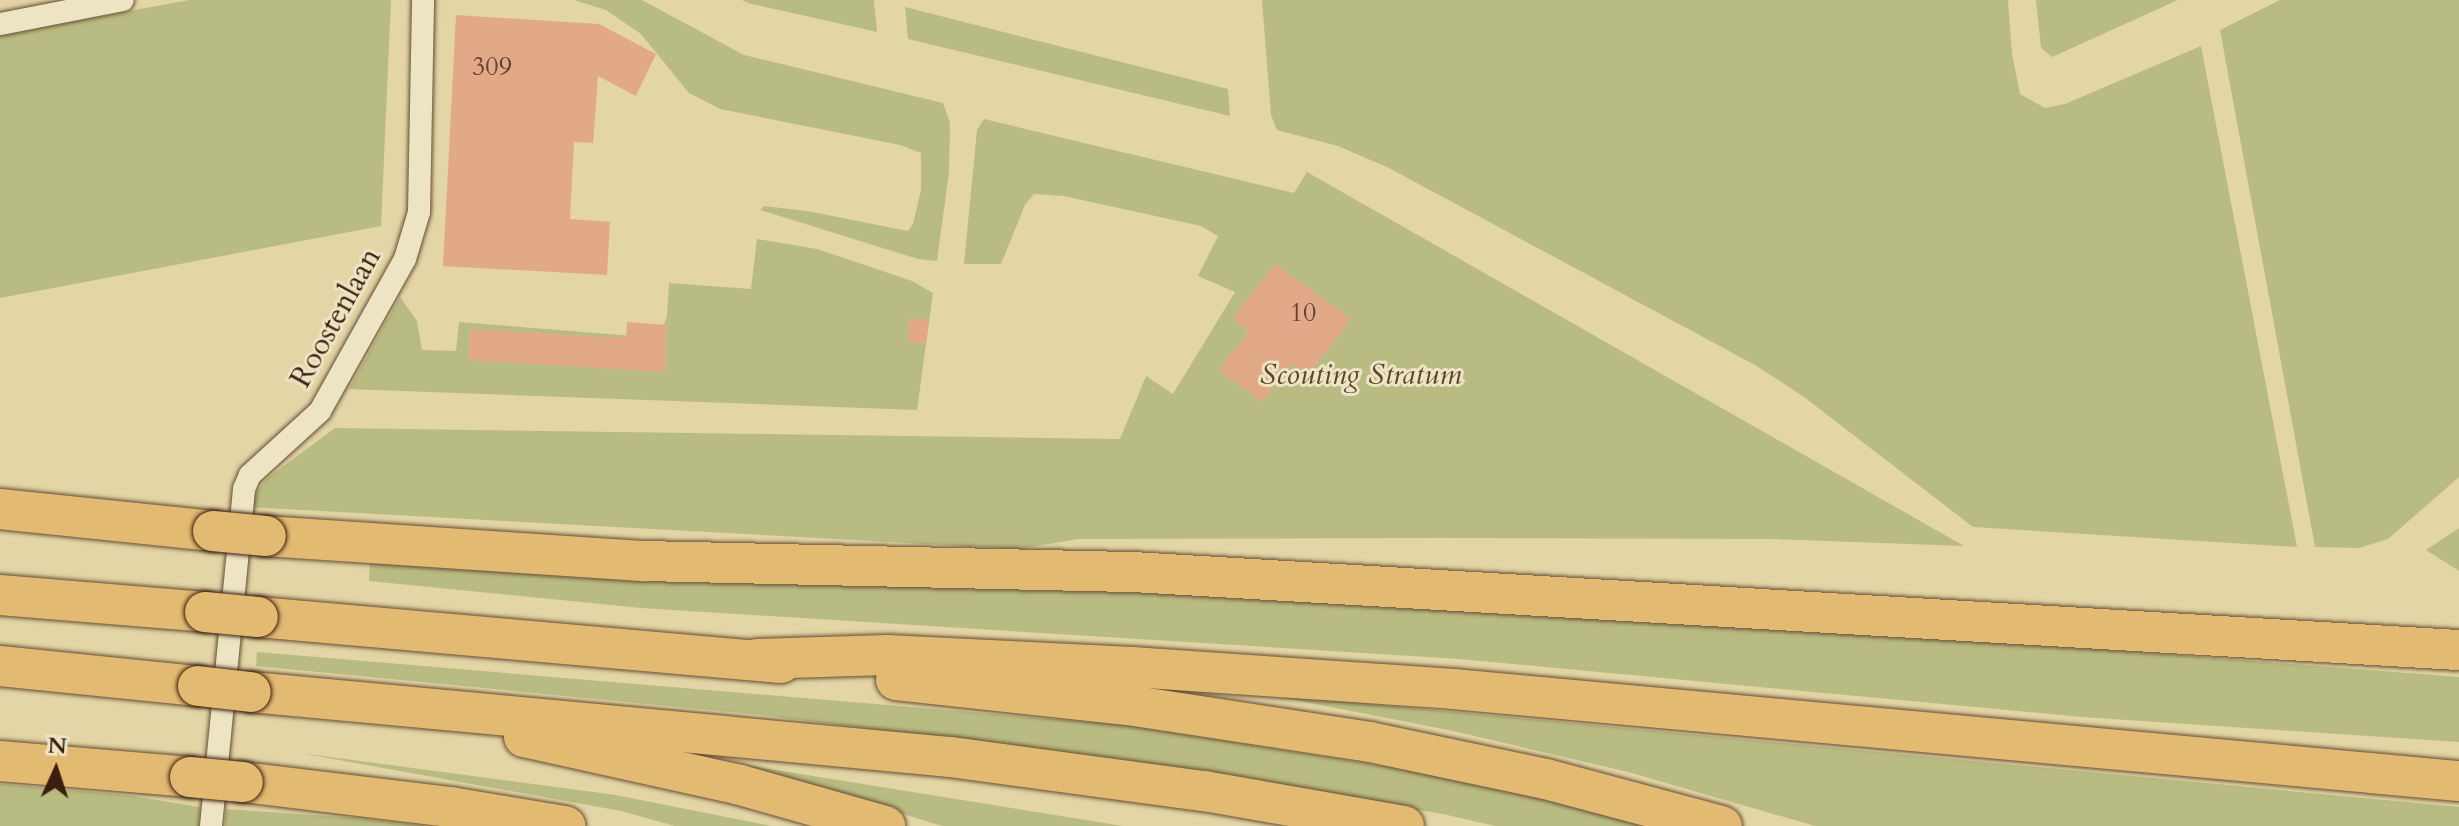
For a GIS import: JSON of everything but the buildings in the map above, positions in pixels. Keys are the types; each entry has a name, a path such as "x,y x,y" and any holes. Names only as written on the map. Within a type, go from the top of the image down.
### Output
{"highway":[{"path":"0,509 266,536 644,561 1133,572 2459,650"},
{"path":"0,595 757,659 905,682 1128,705 1370,742 1546,779 1722,826"},
{"path":"757,659 887,655 1132,667 1453,689 2459,781"},
{"path":"0,666 951,757 1204,791 1404,826"},
{"path":"372,704 740,785 885,826"},
{"path":"0,761 243,782 450,807 565,826"}],"street":[{"path":"0,24 123,0"},
{"name":"Roostenlaan","path":"211,826 244,489 250,475 320,411 405,259 419,212 423,0"}],"green space":[{"path":"189,0 391,0 381,226 0,298 0,35"},
{"path":"574,0 642,0 744,55 943,103 950,123 949,172 937,261 918,259 760,210 764,206 807,211 908,231 913,224 921,190 921,153 900,145 720,109 689,93 641,34 606,10"},
{"path":"742,0 874,0 877,32 748,3"},
{"path":"1262,0 2008,0 2012,54 2020,94 2045,108 2065,104 2201,46 2297,547 1973,527 1804,397 1755,365 1389,168 1338,146 1277,130 1271,115"},
{"path":"2036,0 2178,0 2052,57 2041,48"},
{"path":"2280,0 2459,0 2459,477 2388,539 2359,548 2315,547 2220,30"},
{"path":"905,7 1228,89 1230,116 908,39"},
{"name":"Scouting Stratum","path":"984,119 1294,193 1307,172 1964,546 1770,539 1078,539 1020,549 247,507 266,479 335,428 1120,439 1146,376 1173,394 1235,292 1198,276 1218,236 1201,226 1064,196 1034,194 1025,205 1001,264 964,264 977,130"},
{"path":"757,239 817,249 912,281 933,293 917,410 349,389 400,297 417,321 422,350 456,351 459,322 659,338 667,316 669,283 751,289"},
{"path":"2459,528 2459,571 2426,550"},
{"path":"370,558 1135,587 2088,648 2459,677 2459,742 2082,717 1459,659 641,608 369,581"},
{"path":"257,652 1124,725 1447,776 1653,826 1495,826 1443,814 1117,761 762,715 256,666"},
{"path":"1265,694 2459,807 2459,826 1815,826 1628,772 1453,731"},
{"path":"300,753 616,795 772,826 675,826 621,811"},
{"path":"745,765 1123,826 942,826"},
{"path":"0,784 126,795 200,807 199,826 0,826"},
{"path":"226,809 357,818 427,826 225,826"}]}
